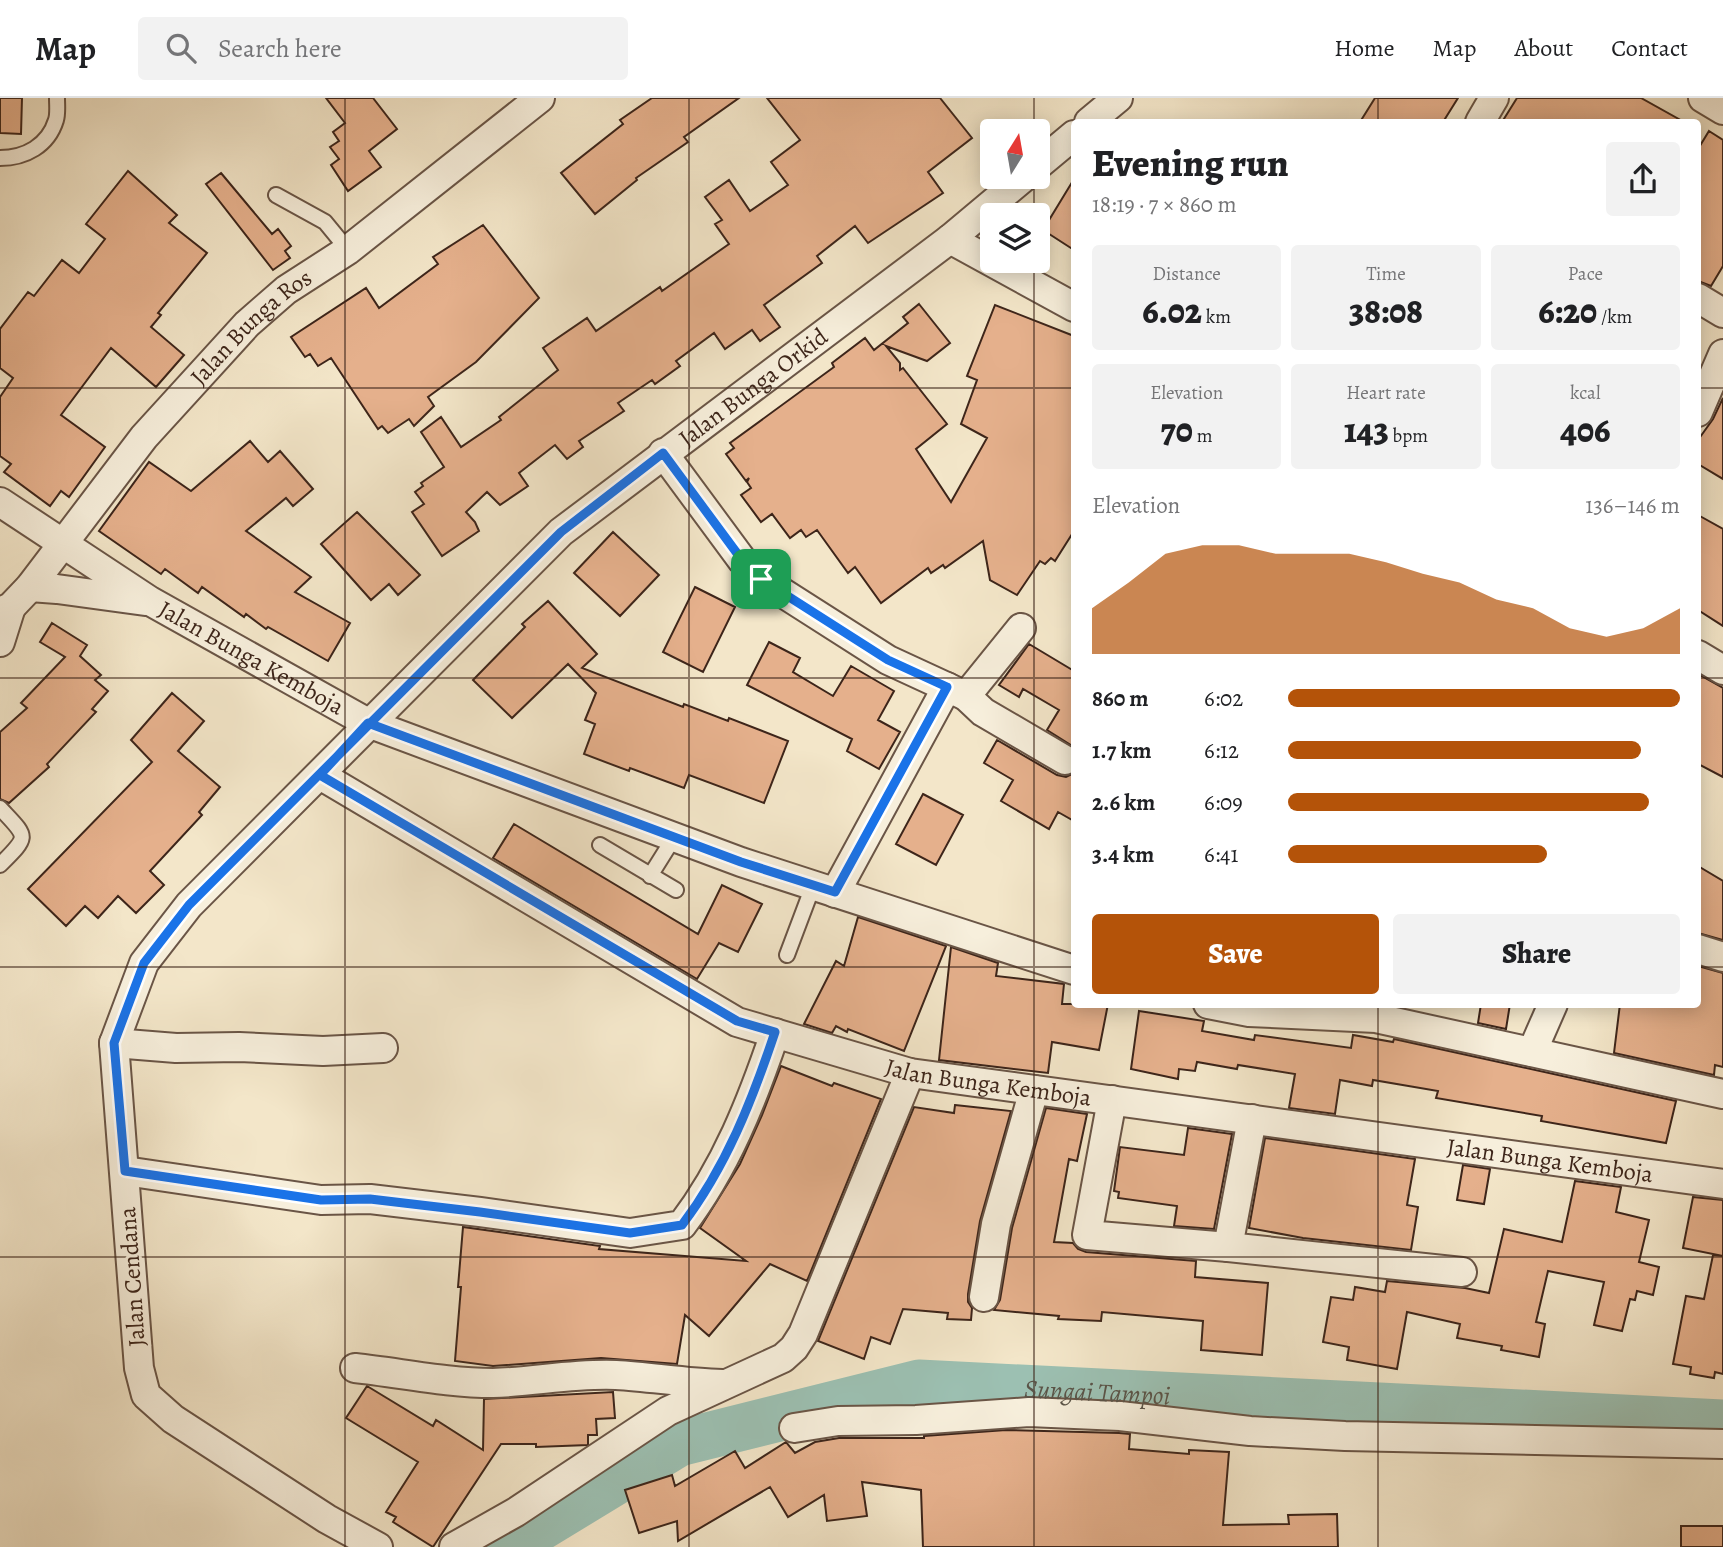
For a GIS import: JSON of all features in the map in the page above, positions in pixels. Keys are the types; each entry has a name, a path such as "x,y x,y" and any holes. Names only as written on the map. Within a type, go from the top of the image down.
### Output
{"street":[{"name":"Jalan Bunga Ros","path":"0,642 14,602 65,543 144,437 247,324 286,290 348,250 540,98"},
{"path":"1093,119 1118,98"},
{"path":"1482,119 1493,98"},
{"path":"1703,98 1723,110"},
{"path":"1050,155 1071,138"},
{"name":"Jalan Bunga Orkid","path":"368,723 561,532 950,239 1010,189"},
{"path":"950,239 1071,305"},
{"path":"1701,300 1723,313"},
{"path":"1701,405 1723,354"},
{"path":"663,453 742,560 761,579 888,660 957,692 983,712 1065,761"},
{"name":"Jalan Bunga Kemboja","path":"0,502 150,601 368,723 741,862 1071,962"},
{"path":"14,602 57,589 150,601"},
{"path":"824,889 957,692 1021,628"},
{"path":"1701,657 1723,670"},
{"name":"Jalan Cendana","path":"368,723 320,775 189,905 144,963 114,1043 139,1368 145,1395 173,1419 327,1519 378,1547"},
{"name":"Jalan Bunga Kemboja","path":"320,775 737,1021 910,1073 1723,1184"},
{"path":"1701,950 1723,957"},
{"path":"1228,1008 1249,1012 1380,1011 1532,1052 1723,1094"},
{"path":"1532,1052 1551,1008"},
{"path":"125,1171 321,1200 370,1199 630,1233 682,1225 706,1194 729,1150 753,1097 775,1032"},
{"path":"114,1043 176,1048 239,1047 323,1051 383,1048"},
{"path":"454,1547 516,1512 668,1411 783,1359 794,1348 803,1334 910,1073"},
{"path":"984,1297 996,1224 1034,1090"},
{"path":"1112,1100 1087,1235 1462,1272"},
{"path":"1228,1247 1252,1119"},
{"path":"355,1368 493,1383 568,1375 616,1375 684,1383 724,1384"},
{"path":"794,1428 838,1421 916,1420 1028,1412 1120,1416 1250,1432 1723,1444"}],"lane":[{"path":"0,158 17,158 41,146 57,120 57,98"},
{"path":"276,195 325,222 348,250"},
{"path":"0,808 23,837 21,844 0,864"},
{"path":"650,876 675,836"},
{"path":"600,845 676,890"},
{"path":"787,955 824,889"}],"building":[{"path":"0,98 22,98 21,134 0,133"},
{"path":"326,98 373,98 397,129 369,151 381,167 348,191 331,165 339,159 330,147 339,141 333,132 345,123"},
{"path":"652,98 739,98 684,137 688,142 636,178 637,180 595,214 561,173 623,124 620,120"},
{"path":"767,98 940,98 972,138 928,172 943,193 868,243 855,226 817,256 822,263 764,305 780,327 760,341 752,330 725,349 714,333 676,361 680,366 655,384 652,380 618,403 624,411 579,441 583,447 567,459 555,445 519,473 528,486 500,505 487,492 466,512 479,531 442,556 412,512 424,504 415,492 423,486 421,483 444,467 421,432 441,417 461,447 501,420 499,417 558,370 543,348 587,318 596,331 660,287 662,291 729,244 715,224 722,220 705,197 729,180 750,211 788,185 771,162 800,140"},
{"path":"1375,98 1458,98 1445,119 1362,119"},
{"path":"1517,98 1641,98 1679,119 1504,119"},
{"path":"1709,131 1723,140 1723,266 1711,286 1701,282 1701,144"},
{"path":"128,171 177,215 169,223 207,253 158,313 161,315 151,327 184,355 156,387 111,348 61,415 105,447 69,497 61,491 50,506 4,472 11,464 0,456 0,397 13,378 0,368 0,329 28,292 34,296 62,260 79,273 105,239 86,224"},
{"path":"221,173 272,234 278,229 291,246 285,251 290,258 273,270 206,184"},
{"path":"1071,184 1071,248 1050,235 1050,218"},
{"path":"483,225 539,298 476,362 428,397 434,406 414,426 409,419 388,433 382,426 378,429 331,358 318,366 310,354 305,357 291,337 366,288 379,308 438,264 433,257"},
{"path":"919,304 950,343 927,361 886,346 900,363 900,370 903,368 947,424 916,449 951,502 987,438 961,424 977,380 967,376 995,305 1071,335 1071,536 1055,561 1051,558 1045,564 1040,561 1017,595 990,580 983,541 945,568 943,565 931,573 928,568 881,603 855,567 848,573 817,530 806,537 801,530 790,538 772,514 761,522 741,495 751,488 747,482 749,478 746,481 726,454 734,448 730,443 834,367 832,363 865,338 874,350 908,323 903,317"},
{"path":"1723,398 1723,479 1701,466 1701,436"},
{"path":"250,441 268,462 280,451 313,489 293,506 286,498 246,531 311,577 295,592 350,623 328,661 268,627 266,629 246,614 244,617 202,587 198,593 165,569 161,574 99,531 149,462 191,491"},
{"path":"357,512 420,575 398,595 389,584 371,600 321,544"},
{"path":"1701,517 1723,529 1723,626 1701,612"},
{"path":"613,532 659,575 620,616 574,573"},
{"path":"695,587 735,607 703,672 663,652"},
{"path":"548,601 597,654 582,668 683,707 684,704 728,721 729,718 788,741 764,803 689,775 684,788 584,754 595,724 585,720 596,693 568,664 512,718 473,680 525,627 522,624"},
{"path":"52,623 87,645 80,656 101,675 95,680 108,691 92,709 96,712 47,764 49,767 9,803 0,799 0,732 27,708 21,703 65,657 40,642"},
{"path":"769,642 800,658 793,672 833,696 851,666 894,691 878,720 900,732 879,769 847,751 852,739 747,685"},
{"path":"1029,644 1071,669 1071,745 1047,730 1059,710 1023,689 1019,697 999,685"},
{"path":"1701,676 1723,688 1723,777 1701,766"},
{"path":"172,693 204,721 178,751 220,787 199,812 202,815 150,871 164,885 136,913 118,896 98,918 85,906 66,926 28,889 152,762 131,740"},
{"path":"997,740 1057,775 1066,777 1071,774 1071,819 1058,812 1049,829 1001,801 1013,780 984,763"},
{"path":"923,794 963,815 936,865 896,844"},
{"path":"514,824 698,934 722,885 762,904 738,952 719,943 697,979 493,858"},
{"path":"1701,868 1723,881 1723,940 1701,934"},
{"path":"858,917 946,946 904,1051 848,1029 847,1032 836,1026 832,1033 804,1024 836,961 844,966"},
{"path":"951,947 998,963 996,976 1064,984 1062,1004 1071,1004 1071,1008 1107,1008 1099,1050 1052,1042 1048,1073 939,1060"},
{"path":"1701,967 1723,973 1723,1067 1715,1065 1714,1075 1614,1053 1620,1008 1701,1008"},
{"path":"1480,1008 1509,1008 1506,1029 1478,1023"},
{"path":"1139,1011 1204,1021 1202,1031 1254,1040 1255,1035 1351,1048 1353,1035 1393,1042 1394,1039 1676,1101 1666,1143 1541,1121 1542,1116 1436,1098 1438,1091 1373,1080 1372,1086 1340,1080 1335,1114 1289,1108 1295,1074 1197,1062 1195,1071 1179,1069 1178,1079 1131,1069"},
{"path":"781,1066 832,1086 834,1083 881,1099 807,1281 770,1264 709,1336 685,1315 677,1364 601,1358 493,1366 455,1361 463,1227 600,1246 599,1249 746,1261 700,1228 740,1164"},
{"path":"955,1105 1011,1111 980,1221 968,1294 968,1302 972,1308 971,1320 947,1319 948,1313 903,1309 890,1344 871,1337 864,1359 818,1341 914,1107 954,1113"},
{"path":"1046,1108 1087,1114 1077,1161 1069,1159 1054,1242 1073,1243 1086,1252 1196,1261 1195,1277 1268,1283 1262,1355 1201,1350 1203,1321 1102,1312 1101,1321 1058,1319 1059,1316 994,1310 1000,1300 1012,1228"},
{"path":"1188,1128 1232,1134 1214,1229 1174,1226 1177,1206 1118,1198 1119,1192 1114,1191 1120,1147 1184,1155"},
{"path":"1265,1138 1415,1159 1407,1205 1418,1207 1411,1250 1303,1238 1249,1228"},
{"path":"1463,1165 1490,1169 1484,1204 1457,1200"},
{"path":"1575,1181 1621,1187 1616,1212 1649,1220 1639,1262 1659,1267 1653,1295 1637,1291 1635,1300 1630,1299 1622,1331 1594,1325 1604,1282 1548,1271 1536,1322 1545,1324 1539,1357 1501,1350 1502,1346 1457,1338 1460,1324 1407,1312 1397,1369 1347,1360 1349,1347 1323,1342 1331,1297 1353,1300 1355,1287 1385,1292 1387,1281 1465,1288 1489,1293 1504,1229 1562,1242"},
{"path":"1693,1197 1723,1200 1723,1256 1683,1248"},
{"path":"1713,1255 1723,1256 1723,1374 1715,1372 1714,1378 1690,1374 1691,1367 1673,1364 1686,1296 1704,1299"},
{"path":"367,1386 433,1426 436,1420 483,1450 484,1399 613,1392 615,1418 596,1419 597,1435 588,1435 588,1445 536,1447 536,1444 501,1444 433,1547 393,1522 396,1517 386,1512 418,1462 346,1418"},
{"path":"1006,1430 1130,1434 1129,1449 1189,1454 1189,1450 1229,1452 1223,1525 1289,1524 1288,1515 1337,1514 1338,1547 923,1547 921,1490 862,1482 867,1516 827,1521 824,1495 788,1517 770,1487 678,1541 677,1521 639,1533 625,1490 672,1475 675,1486 735,1451 745,1468 786,1442 795,1453 815,1442 839,1438 924,1438"},
{"path":"1681,1526 1723,1526 1723,1547 1681,1547"}],"waterway":[{"name":"Sungai Tampoi","path":"508,1547 679,1443 919,1383 1723,1423"}],"route":[{"path":"761,579 742,560 663,453 561,532 368,723 320,775 189,905 144,963 114,1043 125,1171 321,1200 370,1199 630,1233 682,1225 706,1194 729,1150 753,1097 775,1032 737,1021 320,775 368,723 741,862 835,892 947,687 888,660 761,579"}]}
